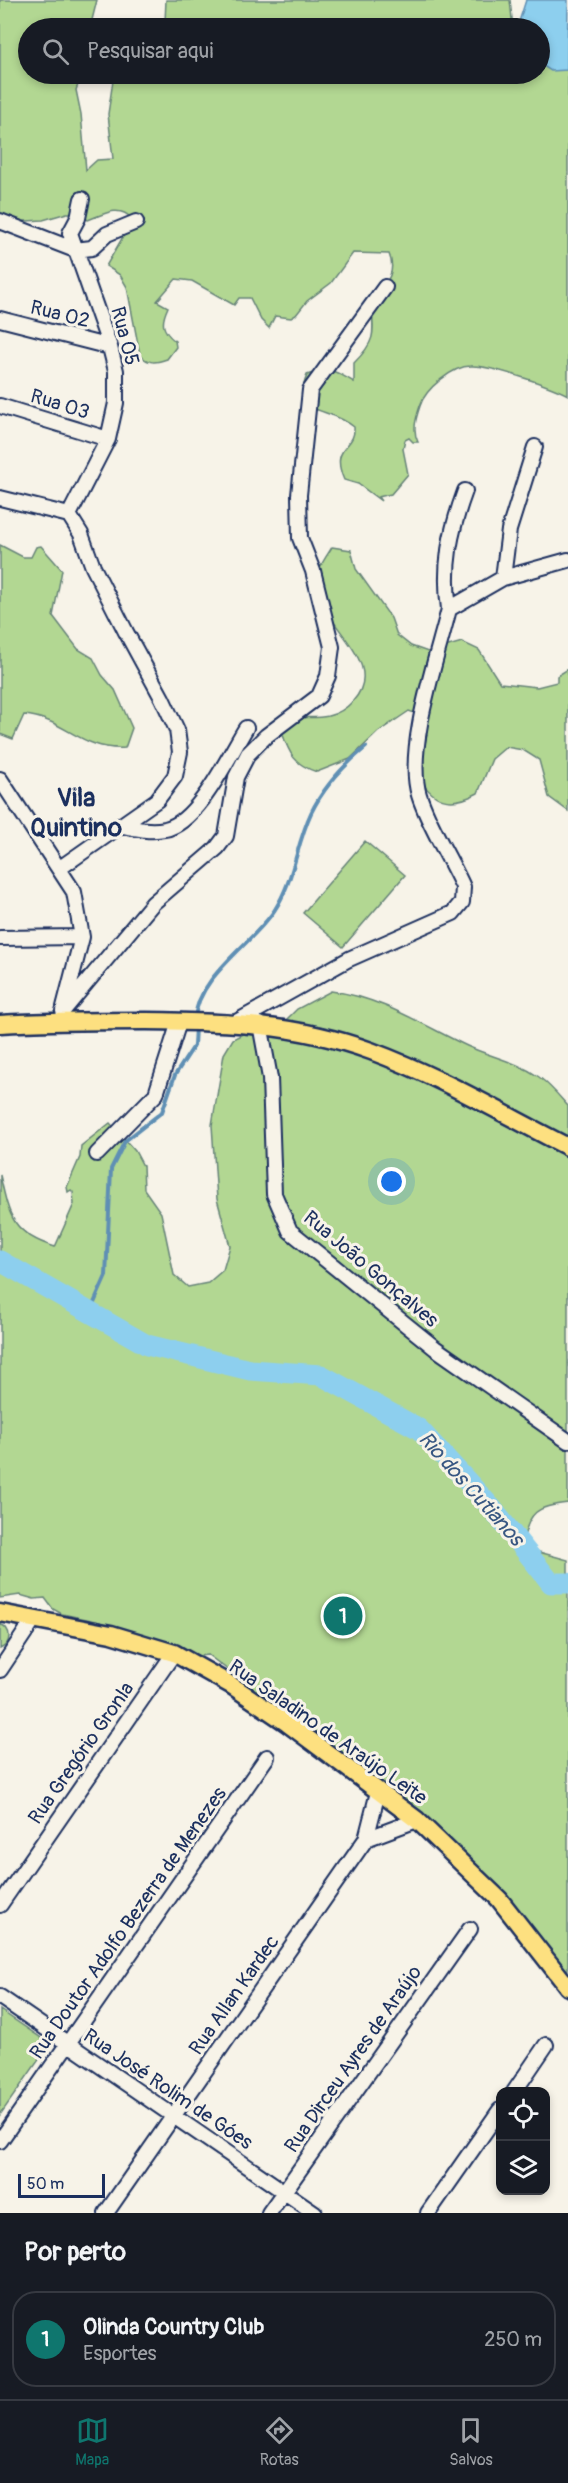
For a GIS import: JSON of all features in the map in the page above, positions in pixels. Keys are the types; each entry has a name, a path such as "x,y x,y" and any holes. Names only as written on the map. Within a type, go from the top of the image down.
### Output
{"main road":[{"path":"0,1024 61,1016 181,1022 236,1022 307,1032 370,1051 445,1083 568,1147"},
{"name":"Rua Saladino de Araújo Leite","path":"0,1613 111,1634 174,1653 231,1685 287,1723 417,1820 499,1899 568,1987"}],"street":[{"name":"Rua 05","path":"69,515 108,439 116,403 116,371 110,347 88,278 70,232 78,218 82,199"},
{"path":"0,221 75,249 92,249 107,234 136,222"},
{"path":"61,1016 153,903 217,848 226,836 236,777 248,754 266,736 319,696 328,676 332,647 313,571 300,538 299,495 310,390 385,287"},
{"name":"Rua 02","path":"0,319 110,347"},
{"name":"Rua 03","path":"0,406 108,439"},
{"path":"503,578 509,530 535,447"},
{"path":"236,1022 349,959 453,913 462,902 463,887 419,796 414,772 416,743 449,609 445,576 446,553 465,491"},
{"path":"0,498 69,515 81,534 93,567 151,674 177,730 180,752 175,776 157,800 60,868"},
{"path":"449,609 503,578 568,560"},
{"path":"123,826 149,831 168,829 188,817 207,792 246,728"},
{"path":"0,779 75,892 82,937 61,1016"},
{"path":"0,938 82,937"},
{"path":"97,1154 156,1094 181,1022"},
{"name":"Rua João Gonçalves","path":"260,1024 270,1078 274,1194 290,1232 435,1347 568,1441"},
{"path":"0,1670 34,1619"},
{"name":"Rua Gregório Gronla","path":"0,1905 174,1653"},
{"name":"Rua Doutor Adolfo Bezerra de Menezes","path":"0,2141 267,1757"},
{"name":"Rua Allan Kardec","path":"106,2213 366,1839 378,1792"},
{"path":"366,1839 384,1830 417,1820"},
{"name":"Rua Dirceu Ayres de Araújo","path":"269,2213 470,1929"},
{"name":"Rua José Rolim de Góes","path":"0,1996 315,2213"},
{"path":"517,2087 546,2045"},
{"path":"428,2213 496,2117"}],"green space":[{"path":"0,0 97,0 92,18 18,18 18,84 78,84 76,90 81,114 86,170 97,160 113,159 108,114 112,84 550,84 550,48 568,28 568,395 492,369 471,366 448,374 423,399 415,424 418,442 413,442 409,438 405,440 403,449 408,474 391,494 378,497 381,501 358,484 344,480 340,469 341,454 354,434 354,427 344,420 314,409 307,404 303,398 303,389 307,375 327,370 354,382 354,363 367,348 372,336 371,302 388,280 392,268 389,254 353,253 331,283 307,301 296,315 291,318 275,316 269,328 261,320 250,298 239,298 234,305 192,281 176,279 157,301 168,307 164,325 167,333 175,341 176,347 167,359 152,362 140,355 127,287 120,275 106,266 131,223 131,218 116,211 88,220 76,213 67,213 43,220 9,222 0,228"},
{"path":"166,0 510,0 512,18 165,18"},
{"path":"0,545 23,557 31,557 36,547 41,546 62,570 53,616 78,649 93,658 102,675 115,690 132,728 125,748 96,745 38,717 24,715 13,739 0,734"},
{"path":"332,547 351,550 356,569 391,618 397,635 411,646 428,652 462,642 479,650 500,683 537,687 557,682 557,676 568,669 568,811 549,797 539,760 523,750 506,747 492,759 478,793 468,798 450,801 436,796 429,791 417,774 427,736 426,717 409,711 378,732 350,759 317,772 303,766 294,758 282,732 294,717 318,717 340,712 353,701 362,686 363,671 357,656 327,612 319,596 317,576"},
{"path":"365,841 405,875 343,947 303,913"},
{"path":"331,991 367,999 467,1046 521,1067 543,1080 568,1106 568,1503 549,1506 536,1512 528,1524 523,1543 539,1552 568,1560 568,1981 418,1813 208,1655 196,1656 96,1621 62,1614 53,1609 45,1598 34,1599 20,1595 0,1598 0,1175 6,1202 15,1222 30,1236 55,1247 74,1204 73,1192 71,1190 68,1192 67,1187 80,1157 81,1146 110,1123 135,1151 143,1166 144,1189 161,1213 174,1275 188,1287 208,1283 223,1270 230,1246 217,1199 212,1125 224,1054 233,1039 250,1030 270,1036 297,1009"},
{"path":"0,1624 7,1629 9,1636 7,1643 0,1649"},
{"path":"0,2010 50,2044 0,2115"}],"water":[{"path":"526,0 568,0 567,70 550,70 550,18 520,18"}],"waterway":[{"path":"195,1019 198,1004 215,975 264,923 281,899 306,825 322,794 342,769 366,747"},
{"path":"90,1312 106,1276 111,1169 125,1141 162,1112 175,1075 194,1046 195,1026"},
{"name":"Rio dos Cutianos","path":"0,1261 147,1345 250,1370 321,1375 419,1429 491,1507 551,1583 568,1583"}],"place":[{"name":"Olinda Country Club","path":"343,1616"}],"district":[{"name":"Vila Quintino","path":"76,813"}]}
